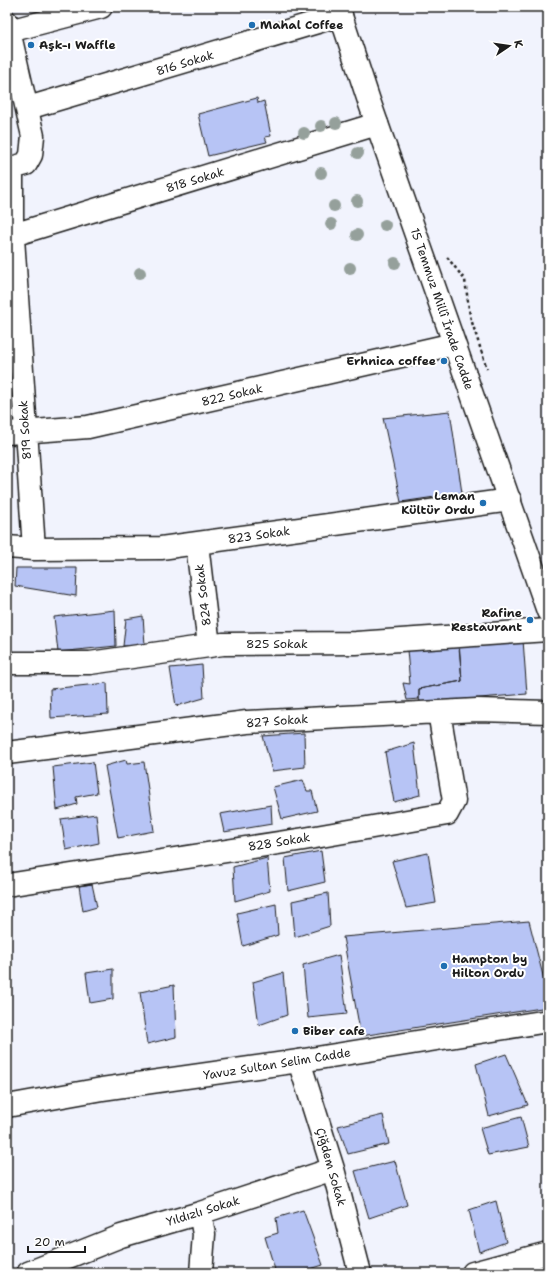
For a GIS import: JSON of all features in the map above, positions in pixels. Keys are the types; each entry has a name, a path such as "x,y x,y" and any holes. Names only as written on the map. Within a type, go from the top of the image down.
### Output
{"street":[{"path":"15,167 33,148 33,136 28,108 13,74 8,26 101,7"},
{"name":"816 Sokak","path":"28,108 340,11"},
{"name":"15 Temmuz Millî İrade Cadde","path":"340,11 377,124 548,611"},
{"name":"818 Sokak","path":"13,235 377,124"},
{"name":"819 Sokak","path":"15,167 13,235 16,433 34,549"},
{"name":"822 Sokak","path":"16,433 88,427 454,344"},
{"name":"823 Sokak","path":"7,547 34,549 161,548 510,500"},
{"name":"824 Sokak","path":"197,544 209,646"},
{"name":"825 Sokak","path":"7,663 90,663 223,644 356,643 548,630"},
{"name":"827 Sokak","path":"7,753 247,722 477,710 548,712"},
{"name":"828 Sokak","path":"7,885 447,814 454,802 439,712"},
{"name":"Yavuz Sultan Selim Cadde","path":"7,1106 102,1089 299,1061 548,1021"},
{"name":"Çiğdem Sokak","path":"299,1061 333,1169 360,1273"},
{"name":"Yıldızlı Sokak","path":"28,1273 121,1236 200,1213 333,1169"},
{"path":"200,1213 204,1234 202,1273"},
{"path":"473,1273 548,1253"}],"shaded area":[{"path":"548,1263 548,1273 513,1273"}],"building":[{"path":"257,98 258,103 264,101 271,136 265,137 267,142 208,156 198,114"},
{"path":"450,411 462,493 401,502 383,418"},
{"path":"16,568 77,568 76,596 15,586"},
{"path":"115,610 116,646 58,652 54,617"},
{"path":"143,616 145,645 123,646 126,619"},
{"path":"523,640 527,694 421,703 419,699 419,689 462,681 459,647"},
{"path":"459,642 462,681 419,689 419,699 407,700 403,683 410,684 407,650 398,652 398,645"},
{"path":"202,665 204,698 176,706 170,668"},
{"path":"107,683 108,714 51,718 50,689"},
{"path":"304,733 305,767 272,771 263,736"},
{"path":"414,743 420,795 394,802 385,752"},
{"path":"126,760 127,764 144,762 154,831 118,838 105,766"},
{"path":"93,762 97,793 76,797 77,804 57,810 53,767"},
{"path":"303,780 307,791 312,791 317,811 282,819 273,787"},
{"path":"271,805 272,824 224,832 220,814"},
{"path":"96,814 99,843 66,850 61,819"},
{"path":"321,851 325,882 288,891 285,858"},
{"path":"428,853 436,903 406,908 392,861"},
{"path":"267,858 270,891 235,901 233,867"},
{"path":"92,884 97,907 83,911 79,886"},
{"path":"328,893 330,926 295,937 292,901"},
{"path":"276,904 278,935 243,946 237,913"},
{"name":"Hampton by Hilton Ordu","path":"529,921 548,995 548,1007 361,1036 343,937"},
{"path":"339,955 347,1014 308,1018 303,965"},
{"path":"113,969 113,999 90,1003 86,973"},
{"path":"283,973 287,1015 259,1025 253,982"},
{"path":"174,985 176,1037 147,1044 140,992"},
{"path":"506,1054 528,1105 489,1116 476,1064"},
{"path":"383,1115 389,1144 348,1154 338,1126"},
{"path":"521,1117 529,1147 488,1155 480,1128"},
{"path":"395,1161 407,1205 369,1218 355,1171"},
{"path":"496,1201 506,1242 479,1252 469,1210"},
{"path":"303,1210 323,1265 298,1273 276,1273 265,1237 278,1233 276,1218"}],"place":[{"name":"Mahal Coffee","path":"252,25"},
{"name":"Aşk-ı Waffle","path":"31,45"},
{"name":"Erhnica coffee","path":"444,361"},
{"name":"Leman Kültür Ordu","path":"483,503"},
{"name":"Rafine Restaurant","path":"530,620"},
{"name":"Hampton by Hilton Ordu","path":"444,966"},
{"name":"Biber cafe","path":"295,1031"}]}
